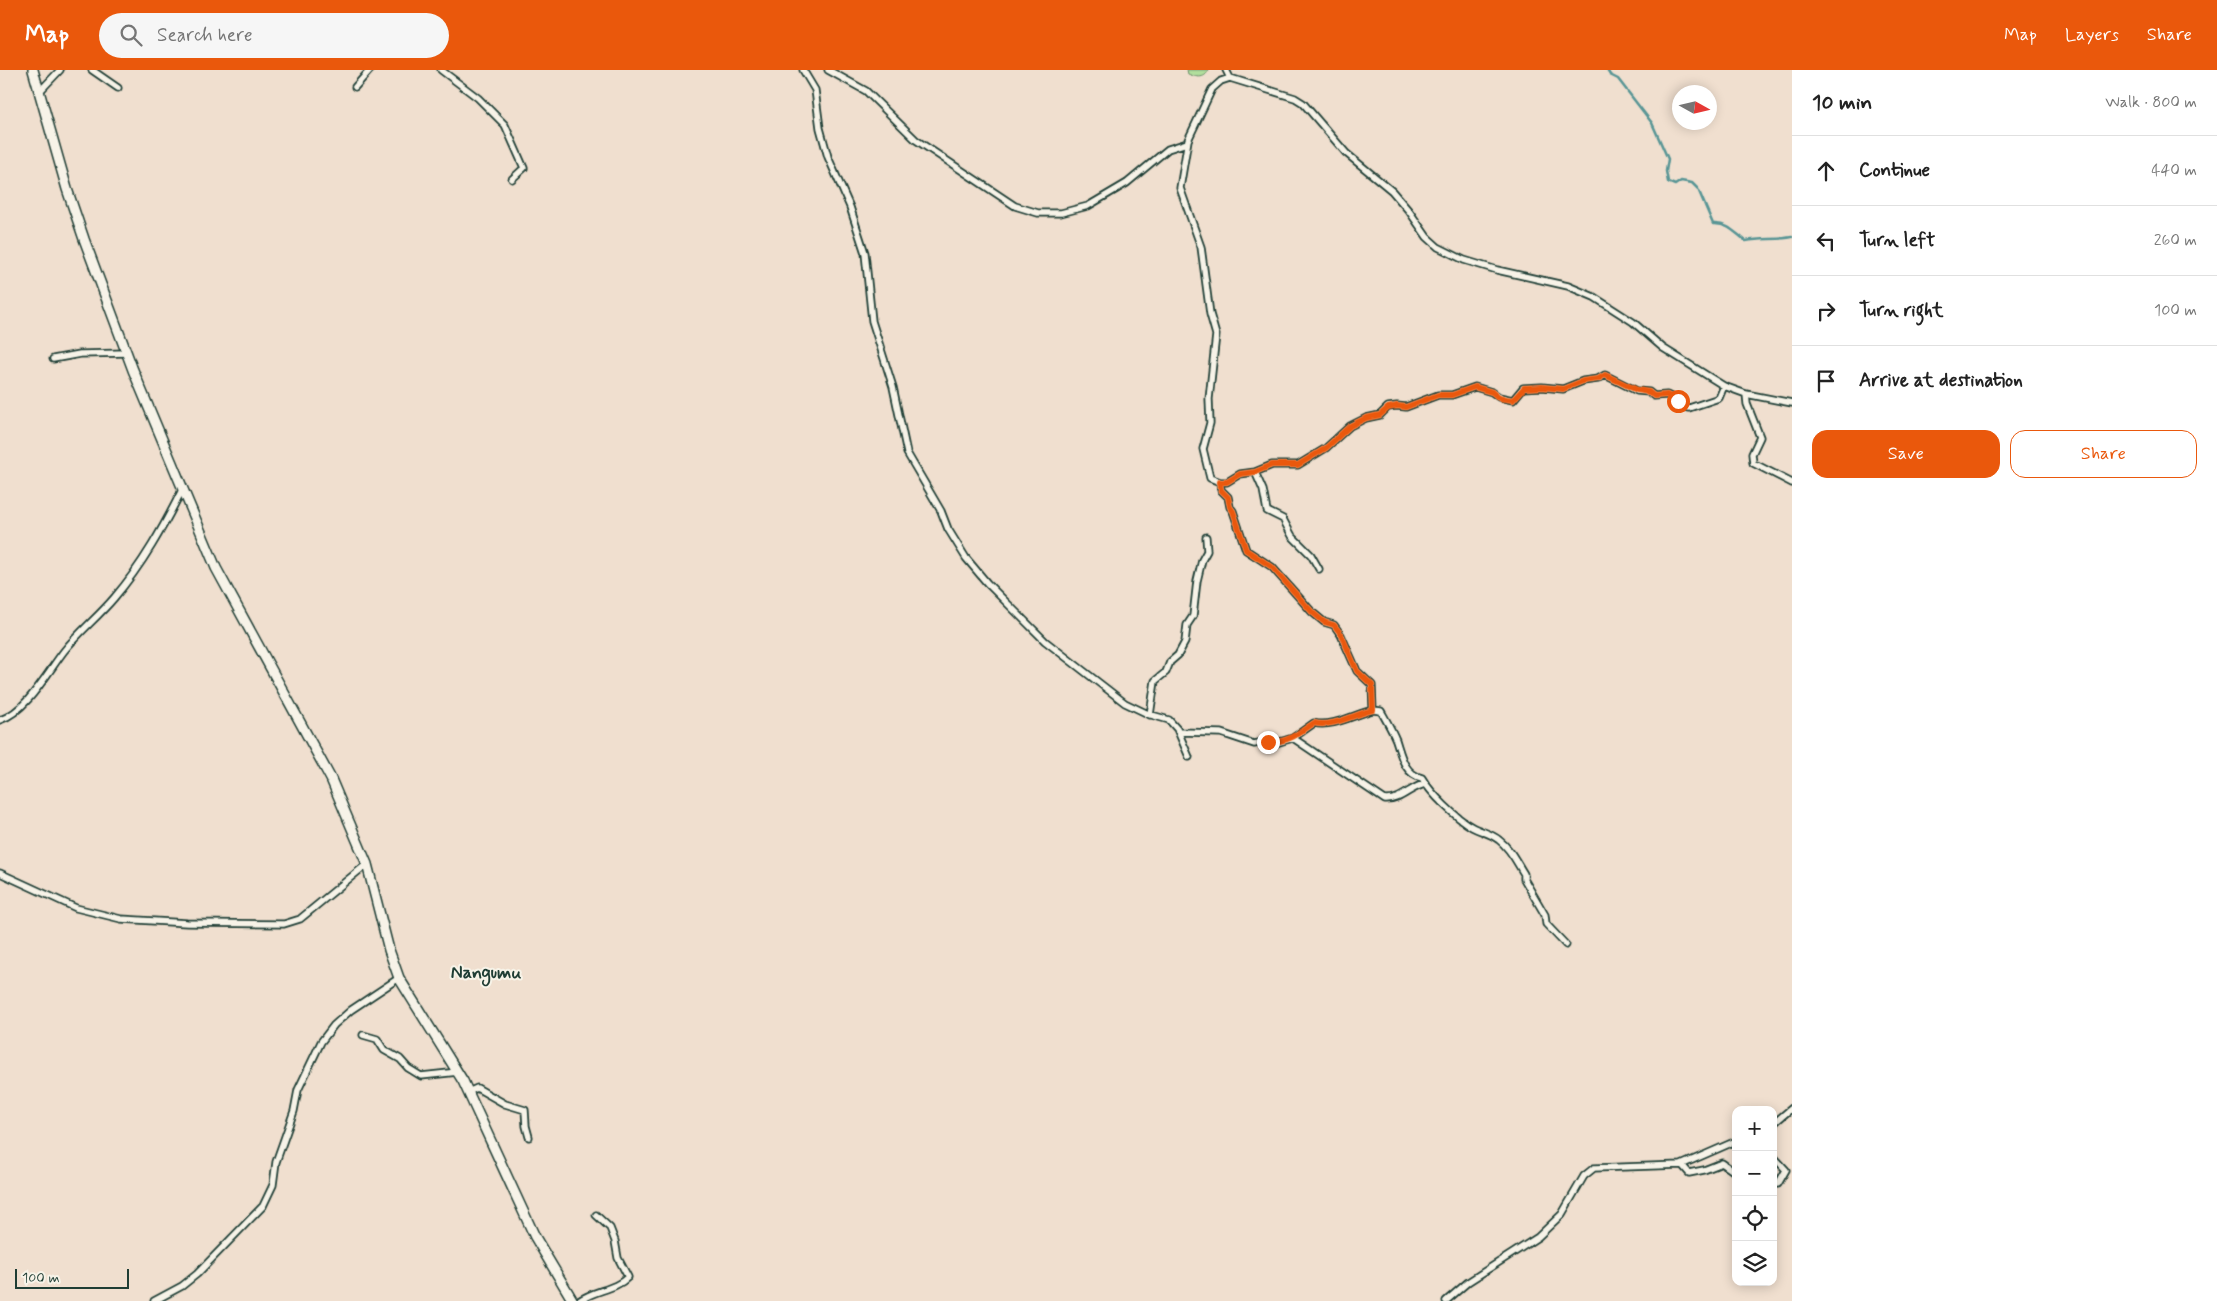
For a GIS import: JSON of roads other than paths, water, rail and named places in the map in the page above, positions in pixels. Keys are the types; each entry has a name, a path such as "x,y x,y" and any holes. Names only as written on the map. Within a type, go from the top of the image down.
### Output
{"street":[{"path":"33,70 41,90 67,190 127,353 225,587 331,779 367,864 389,950 399,978 458,1072 536,1237 573,1301"},
{"path":"41,90 60,70"},
{"path":"92,70 118,88"},
{"path":"355,87 370,70"},
{"path":"441,70 478,98 504,125 524,168 512,179"},
{"path":"803,70 815,90 820,128 828,157 850,207 865,253 872,321 891,380 904,443 912,462 936,502 948,529 966,558 987,583 1045,641 1125,703 1150,715 1169,720 1178,732 1189,757"},
{"path":"828,70 866,92 916,140 1015,206 1038,213 1061,213 1088,206 1127,183 1168,149 1187,143"},
{"path":"1226,70 1230,78"},
{"path":"1724,386 1719,398 1689,408 1684,407 1667,395 1654,396 1649,392 1637,390 1605,375 1598,379 1583,381 1563,389 1524,388 1513,400 1499,398 1480,387 1471,388 1452,395 1438,395 1406,407 1388,408 1380,415 1366,418 1350,426 1326,448 1298,465 1272,465 1255,472 1240,474 1227,482 1220,482 1210,478 1203,449 1210,423 1209,399 1216,335 1210,314 1201,247 1182,196 1181,181 1187,156 1187,143 1212,89 1221,81 1230,78 1287,94 1303,103 1346,153 1392,191 1427,237 1438,247 1464,260 1497,270 1568,286 1594,297 1633,322 1663,348 1724,386 1746,394 1792,403"},
{"path":"53,359 80,354 127,353"},
{"path":"1746,394 1746,404 1760,437 1752,454 1753,463 1792,483"},
{"path":"1255,472 1263,490 1267,511 1283,519 1292,536 1311,555 1319,569"},
{"path":"1220,482 1221,490 1228,497 1246,550 1272,567 1312,612 1324,622 1334,625 1341,634 1357,671 1372,685 1373,710"},
{"path":"0,720 8,718 24,703 76,637 104,609 141,564 155,542 183,488"},
{"path":"1150,715 1155,681 1166,672 1170,662 1178,655 1185,642 1187,625 1193,616 1197,581 1208,546 1206,537"},
{"path":"1178,732 1221,733 1254,744 1276,742 1293,738 1314,723 1319,725 1373,710 1381,711 1406,765 1416,777 1422,778 1425,784 1472,827 1492,835 1506,847 1524,874 1524,879 1527,881 1530,891 1545,914 1546,924 1566,945"},
{"path":"1293,738 1385,800 1402,797 1419,785 1425,784"},
{"path":"0,873 76,908 121,919 187,923 284,924 300,918 367,864"},
{"path":"154,1301 182,1286 196,1274 263,1206 274,1185 276,1162 292,1116 300,1084 322,1042 334,1025 351,1010 399,978"},
{"path":"364,1035 377,1039 384,1050 396,1056 408,1068 421,1076 458,1072"},
{"path":"468,1092 477,1088 505,1104 525,1110 526,1126 530,1136"},
{"path":"1777,1120 1792,1108"},
{"path":"1446,1301 1468,1282 1538,1237 1562,1214 1584,1176 1594,1168 1650,1168 1682,1165 1732,1143"},
{"path":"1777,1160 1786,1170 1777,1184"},
{"path":"1682,1165 1689,1173 1722,1163 1732,1170"},
{"path":"579,1301 592,1294 622,1284 628,1277 618,1258 610,1228 596,1215"}],"waterway":[{"path":"1607,70 1610,75 1618,79 1652,123 1668,159 1666,171 1668,182 1675,185 1681,181 1692,183 1698,189 1713,224 1727,227 1746,241 1792,237"}],"district":[{"name":"Nangumu","path":"486,973"}]}
